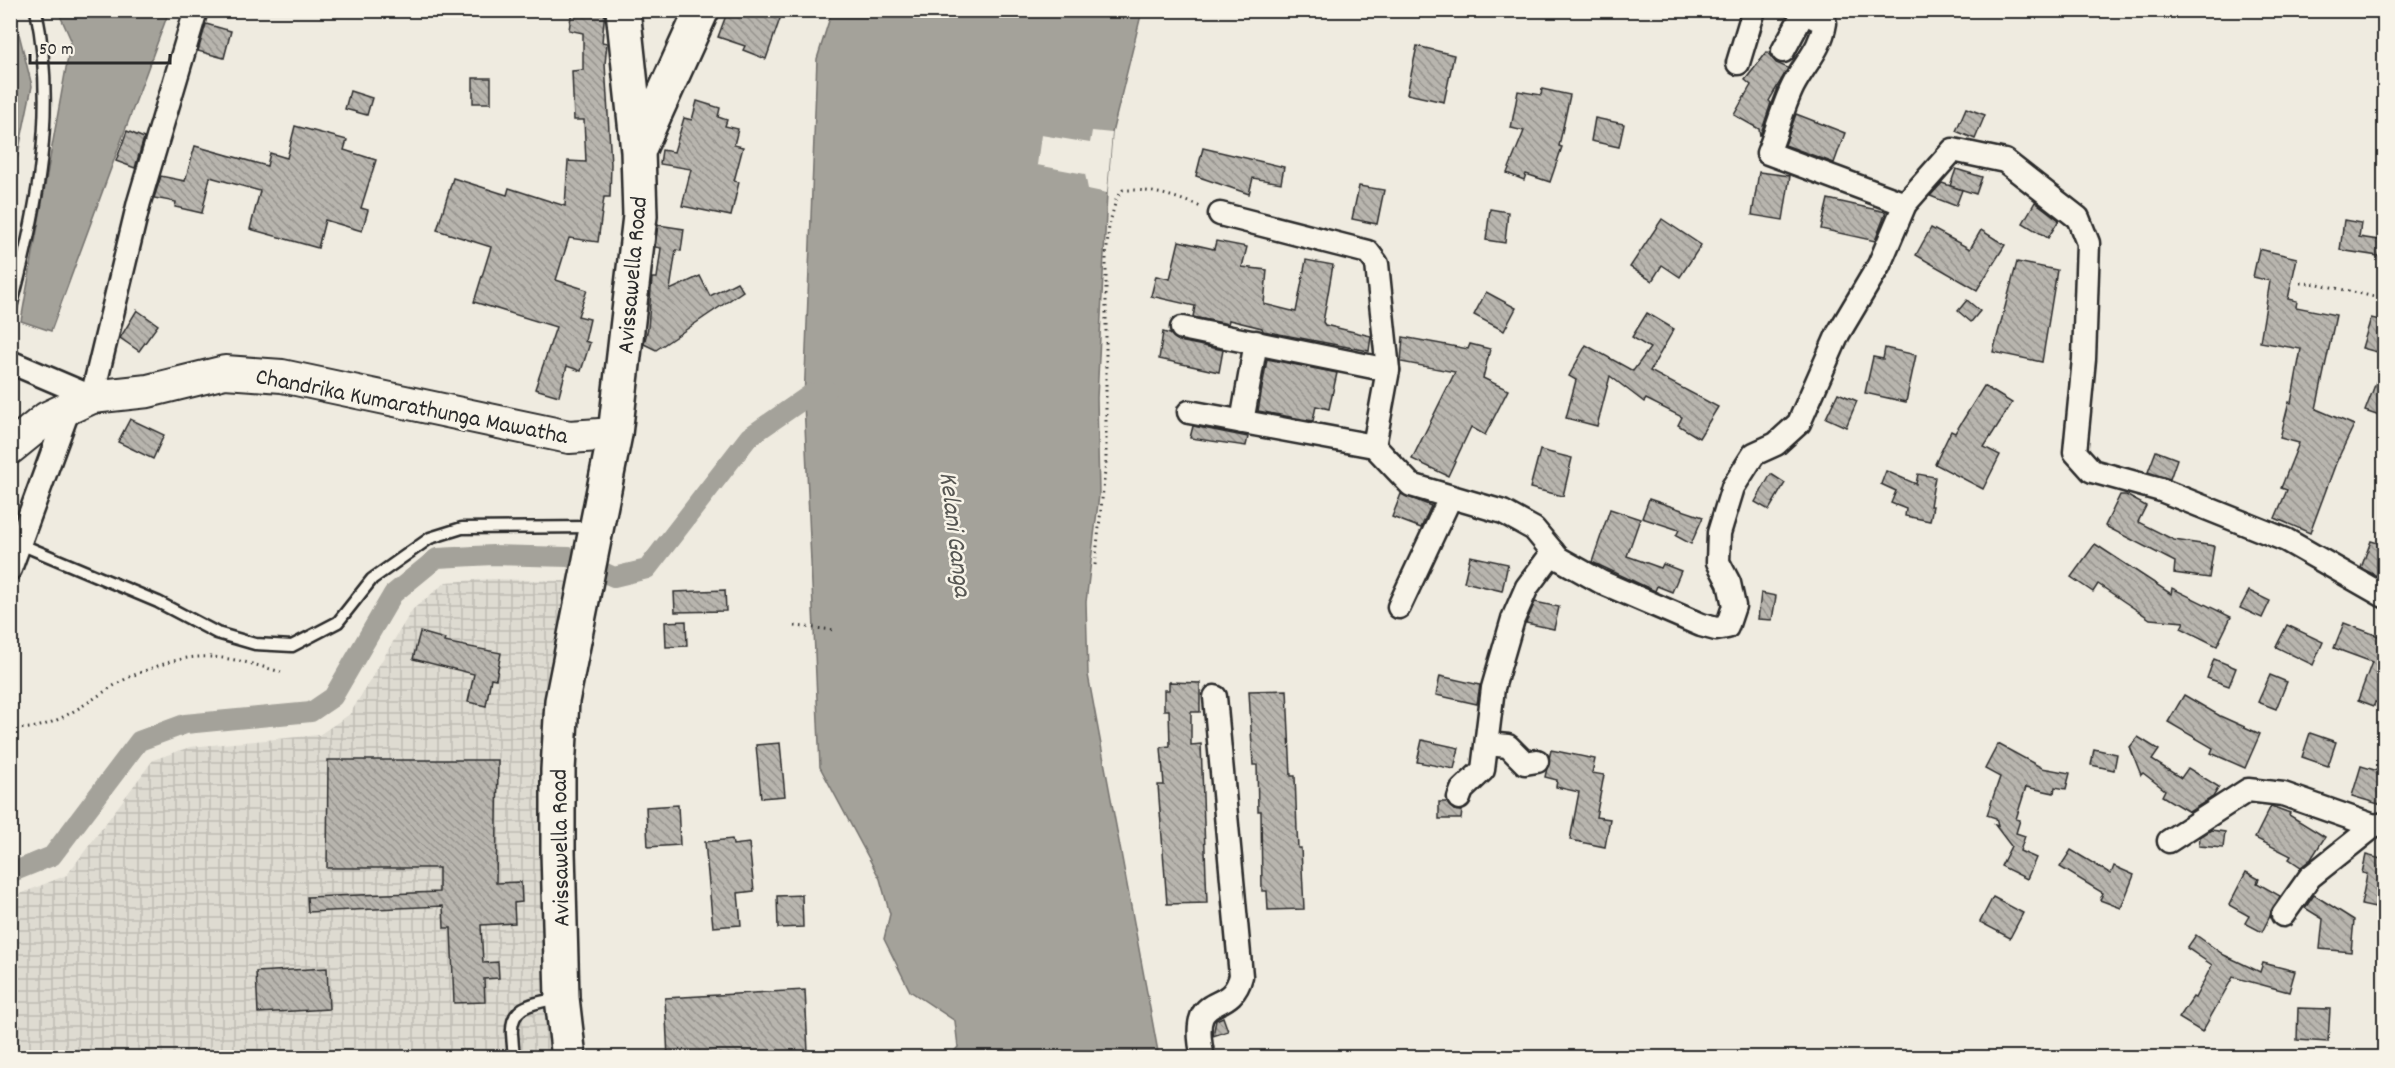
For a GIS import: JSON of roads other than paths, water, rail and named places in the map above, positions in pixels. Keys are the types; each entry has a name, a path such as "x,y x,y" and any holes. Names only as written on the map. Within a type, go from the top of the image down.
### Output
{"main road":[{"name":"Avissawella Road","path":"569,1058 562,998 558,770 562,701 615,434 640,216 639,151 623,10"},
{"path":"639,151 702,10"},
{"name":"Chandrika Kumarathunga Mawatha","path":"10,448 47,418 81,402 148,391 225,372 282,376 569,437 615,434"}],"street":[{"path":"10,569 81,402 196,10"},
{"path":"1738,63 1754,10"},
{"path":"1783,51 1802,11 1825,23 1823,37 1815,56 1793,86 1768,153 1905,204"},
{"path":"1189,412 1374,446 1411,485 1503,512 1534,530 1558,558 1601,582 1701,625 1716,629 1727,627 1734,606 1729,583 1718,562 1719,533 1733,487 1754,454 1776,444 1799,423 1838,334 1879,265 1905,204 1923,181 1953,150 2005,161 2078,218 2088,243 2084,359 2075,452 2092,471 2161,490 2286,540 2385,596"},
{"path":"1220,214 1368,252 1374,256 1377,264 1388,370 1374,446"},
{"path":"1182,328 1388,370"},
{"path":"1242,422 1256,342"},
{"path":"10,362 81,402"},
{"path":"1399,607 1450,498"},
{"path":"1459,798 1462,790 1491,776 1487,744 1493,688 1513,619 1527,586 1553,552"},
{"path":"1203,1058 1198,1030 1201,1016 1205,1010 1232,995 1240,976 1215,697"},
{"path":"1487,744 1508,746 1525,763 1537,761"},
{"path":"2169,841 2248,790 2283,794 2379,825"},
{"path":"2283,915 2310,877 2379,825"}],"lane":[{"path":"10,311 40,183 46,123 45,76 36,10"},
{"path":"20,544 158,602 217,633 255,644 292,646 338,622 372,579 430,538 462,528 596,532"},
{"path":"516,1058 511,1022 517,1011 526,1004 562,998"}],"water":[{"path":"13,10 32,86 17,159 11,160 10,11"},
{"path":"58,11 169,11 51,331 21,321 71,40"},
{"name":"Kelani Ganga","path":"832,11 1142,11 1112,133 1097,398 1099,495 1086,602 1088,675 1159,1057 949,1057 958,1047 955,1021 910,991 884,939 890,914 880,879 820,767 804,402 817,59"}],"waterway":[{"path":"10,873 52,856 139,741 185,724 311,712 333,697 393,594 437,558 493,555 569,557 614,577 647,569 749,437 811,394 827,390"}]}
